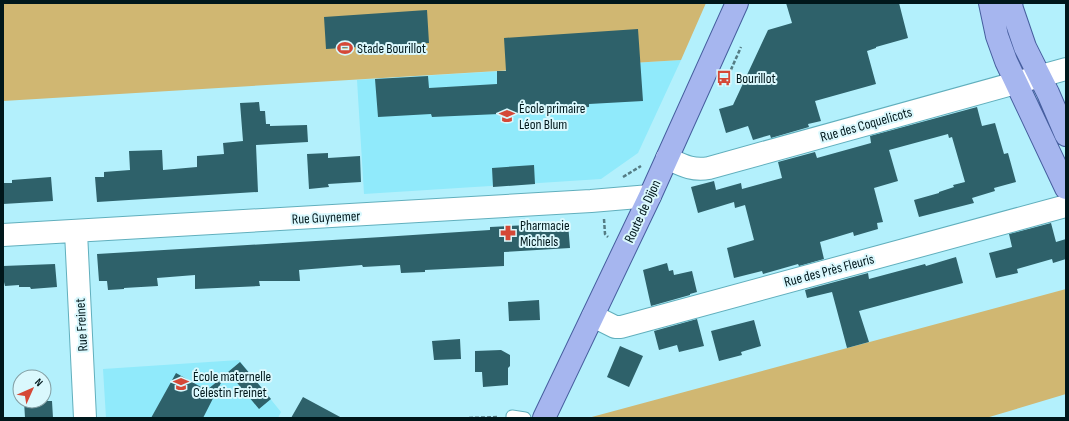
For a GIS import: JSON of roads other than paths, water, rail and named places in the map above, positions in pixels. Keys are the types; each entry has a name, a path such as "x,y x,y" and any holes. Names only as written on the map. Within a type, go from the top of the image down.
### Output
{"main road":[{"name":"Route de Dijon","path":"544,418 650,196 737,3"},
{"path":"990,3 997,36 1006,61 1066,188"},
{"path":"1011,3 1025,47 1066,135"}],"street":[{"name":"Rue des Coquelicots","path":"667,158 694,169 709,168 1066,69"},
{"name":"Rue Guynemer","path":"3,235 76,232 591,201 650,196"},
{"name":"Rue des Près Fleuris","path":"593,316 616,327 621,327 1066,206"},
{"name":"Rue Freinet","path":"76,232 86,418"}],"lane":[{"path":"512,417 525,418"}],"place":[{"name":"Stade Bourillot","path":"345,48"},
{"name":"Bourillot","path":"724,78"},
{"name":"École primaire Léon Blum","path":"507,116"},
{"name":"Pharmacie Michiels","path":"508,233"},
{"name":"École maternelle Célestin Freinet","path":"181,384"}]}
